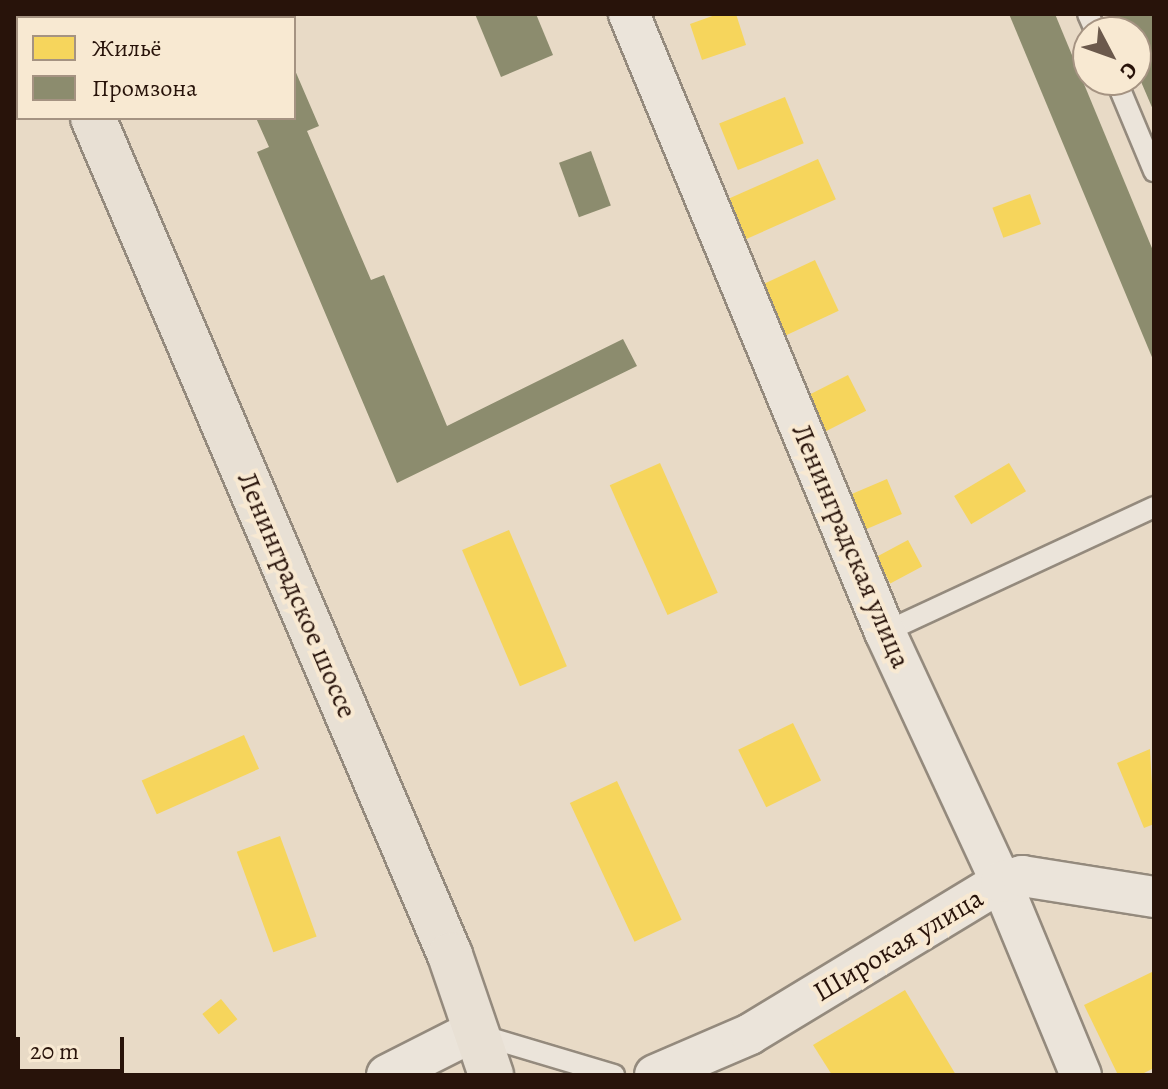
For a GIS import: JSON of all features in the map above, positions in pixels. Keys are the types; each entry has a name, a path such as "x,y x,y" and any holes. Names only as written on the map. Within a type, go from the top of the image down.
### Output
{"highway":[{"name":"Ленинградское шоссе","path":"94,120 450,955 472,1032 491,1075"}],"street":[{"name":"Ленинградская улица","path":"629,14 885,632 1001,882 1081,1075"},
{"name":"Широкая улица","path":"655,1075 750,1034 1001,882 1022,876 1154,897"},
{"path":"387,1075 472,1032"}],"lane":[{"path":"1123,96 1154,171"},
{"path":"885,632 1154,507"},
{"path":"472,1032 614,1075"}],"building: Жильё":[{"path":"718,14 736,14 746,45 702,60 690,24"},
{"path":"785,97 804,143 738,170 719,124"},
{"path":"818,159 836,199 746,239 728,199"},
{"path":"1030,194 1041,224 1003,238 992,208"},
{"path":"815,260 839,311 782,337 759,286"},
{"path":"848,375 866,411 823,433 804,397"},
{"path":"660,463 718,593 668,615 610,485"},
{"path":"1009,463 1026,491 971,524 954,496"},
{"path":"887,479 902,514 861,531 846,496"},
{"path":"509,530 567,666 520,686 462,550"},
{"path":"908,540 922,566 890,583 876,557"},
{"path":"793,723 821,781 766,807 738,750"},
{"path":"244,735 259,769 157,814 142,781"},
{"path":"1150,749 1154,824 1144,828 1117,763"},
{"path":"617,781 682,920 635,942 570,803"},
{"path":"280,836 317,937 273,952 237,852"},
{"path":"1154,971 1154,1068 1140,1075 1118,1075 1084,1005"},
{"path":"905,990 956,1075 832,1075 813,1045"},
{"path":"221,999 237,1019 219,1034 202,1014"}],"building: Промзона":[{"path":"192,14 271,14 271,16"},
{"path":"475,14 536,14 553,55 501,77"},
{"path":"1009,14 1055,14 1072,55 1072,96 1089,96 1154,253 1154,362"},
{"path":"1154,14 1154,112 1147,96 1152,96 1152,16 1113,16"},
{"path":"296,73 319,126 307,131 371,280 384,275 447,426 623,339 637,366 397,483 257,152 269,147 257,120 296,120"},
{"path":"591,151 611,206 579,217 559,163"}]}
